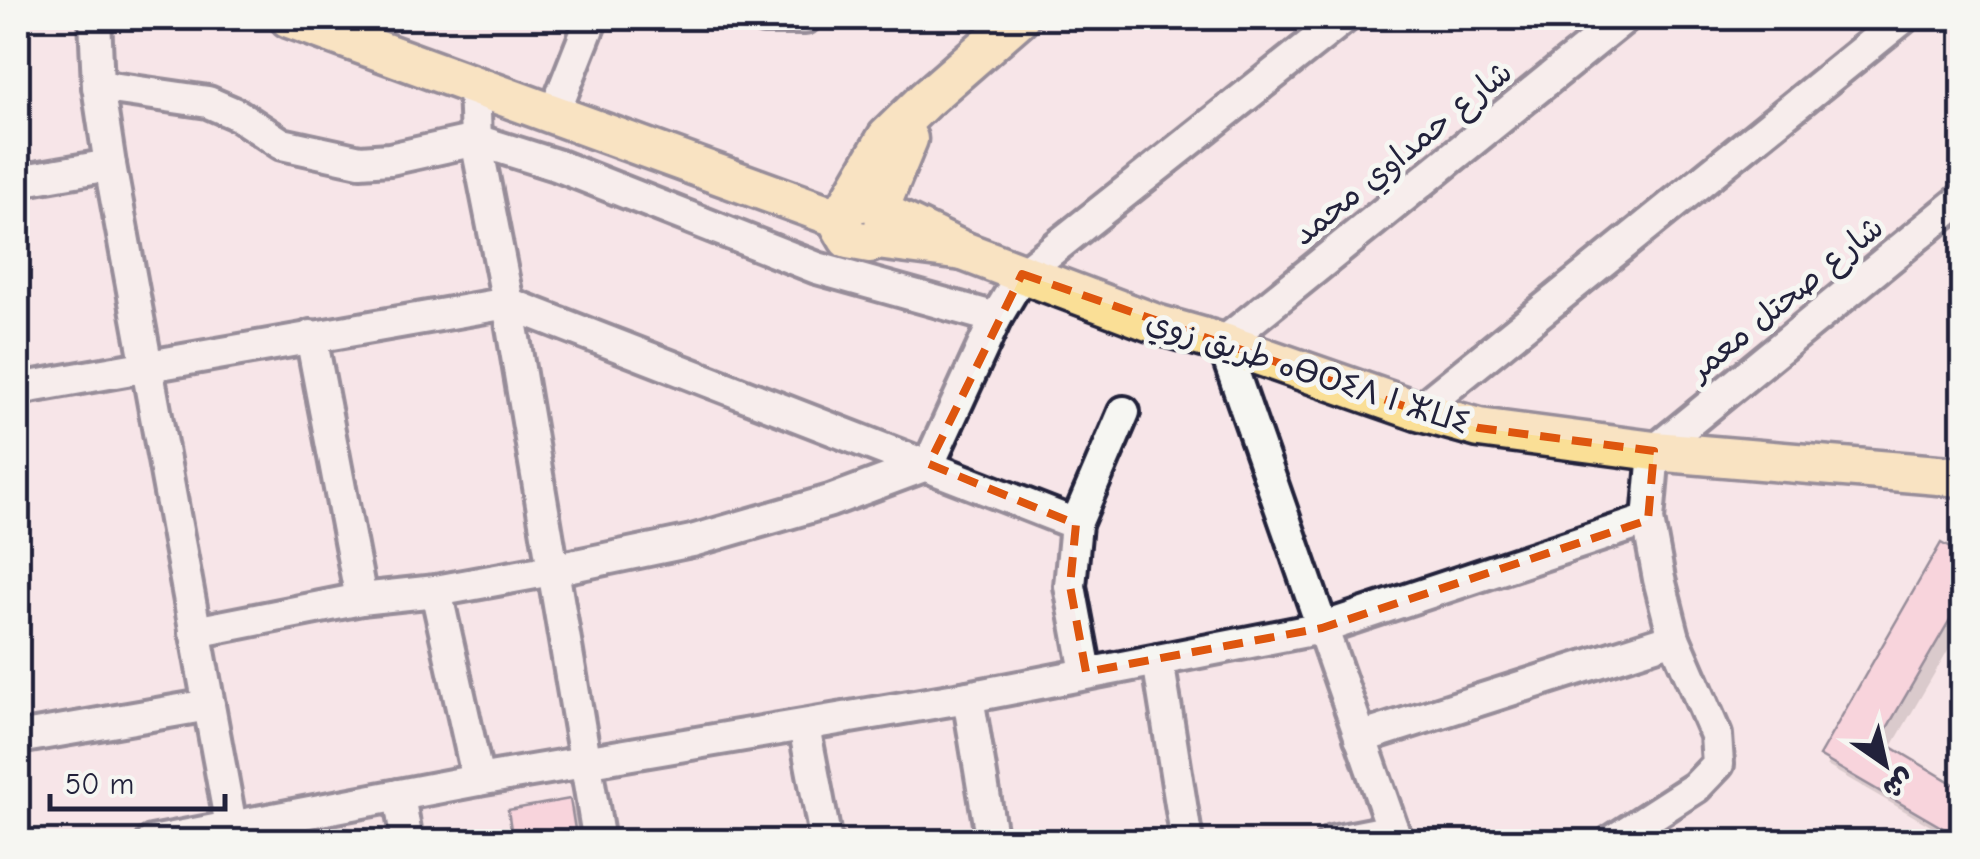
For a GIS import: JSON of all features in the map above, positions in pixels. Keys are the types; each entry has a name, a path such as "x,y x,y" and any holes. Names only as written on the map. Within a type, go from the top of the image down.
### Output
{"main road":[{"path":"289,18 554,114 866,217 888,138 1014,20"},
{"name":"طريق زوي ⴰⴱⵔⵉⴷ ⵏ ⵣⵡⵉ","path":"866,217 1159,325 1223,343 1418,412 1478,428 1654,451 1962,478"}],"street":[{"path":"95,18 98,86 110,165 233,833"},
{"path":"554,114 592,18"},
{"path":"763,18 806,18"},
{"path":"195,632 692,542 830,500 929,464 996,318 1022,274 1344,18"},
{"name":"شارع حمداوي محمد","path":"1223,343 1624,18"},
{"path":"1418,412 1903,18"},
{"path":"98,86 208,102 238,115 282,144 345,159 390,158 476,140 559,166 817,268 996,318"},
{"path":"474,86 476,140 508,304 598,842"},
{"path":"18,180 110,165"},
{"name":"شارع صحتل معمر","path":"1654,451 1962,199"},
{"path":"18,389 508,304 1076,524"},
{"path":"311,336 361,599"},
{"path":"1223,343 1395,836 1332,842"},
{"path":"1086,672 1070,586 1076,524 1124,412"},
{"path":"1611,842 1696,787 1718,764 1716,735 1674,638 1648,520 1654,451"},
{"path":"152,842 233,833 478,780 968,698 1322,628 1648,520"},
{"path":"436,591 478,780"},
{"path":"1360,738 1674,638"},
{"path":"1158,660 1187,842"},
{"path":"968,698 992,842"},
{"path":"18,738 209,706"},
{"path":"804,726 826,842"},
{"path":"399,795 407,842"}],"highlighted area":[{"path":"1022,274 1418,411 1479,428 1654,451 1648,520 1322,628 1086,672 1070,586 1076,524 929,464"}],"building":[{"path":"1941,543 1962,555 1962,599 1880,740 1962,789 1962,839 1819,756"},
{"path":"570,799 577,842 513,842 508,810"}]}
